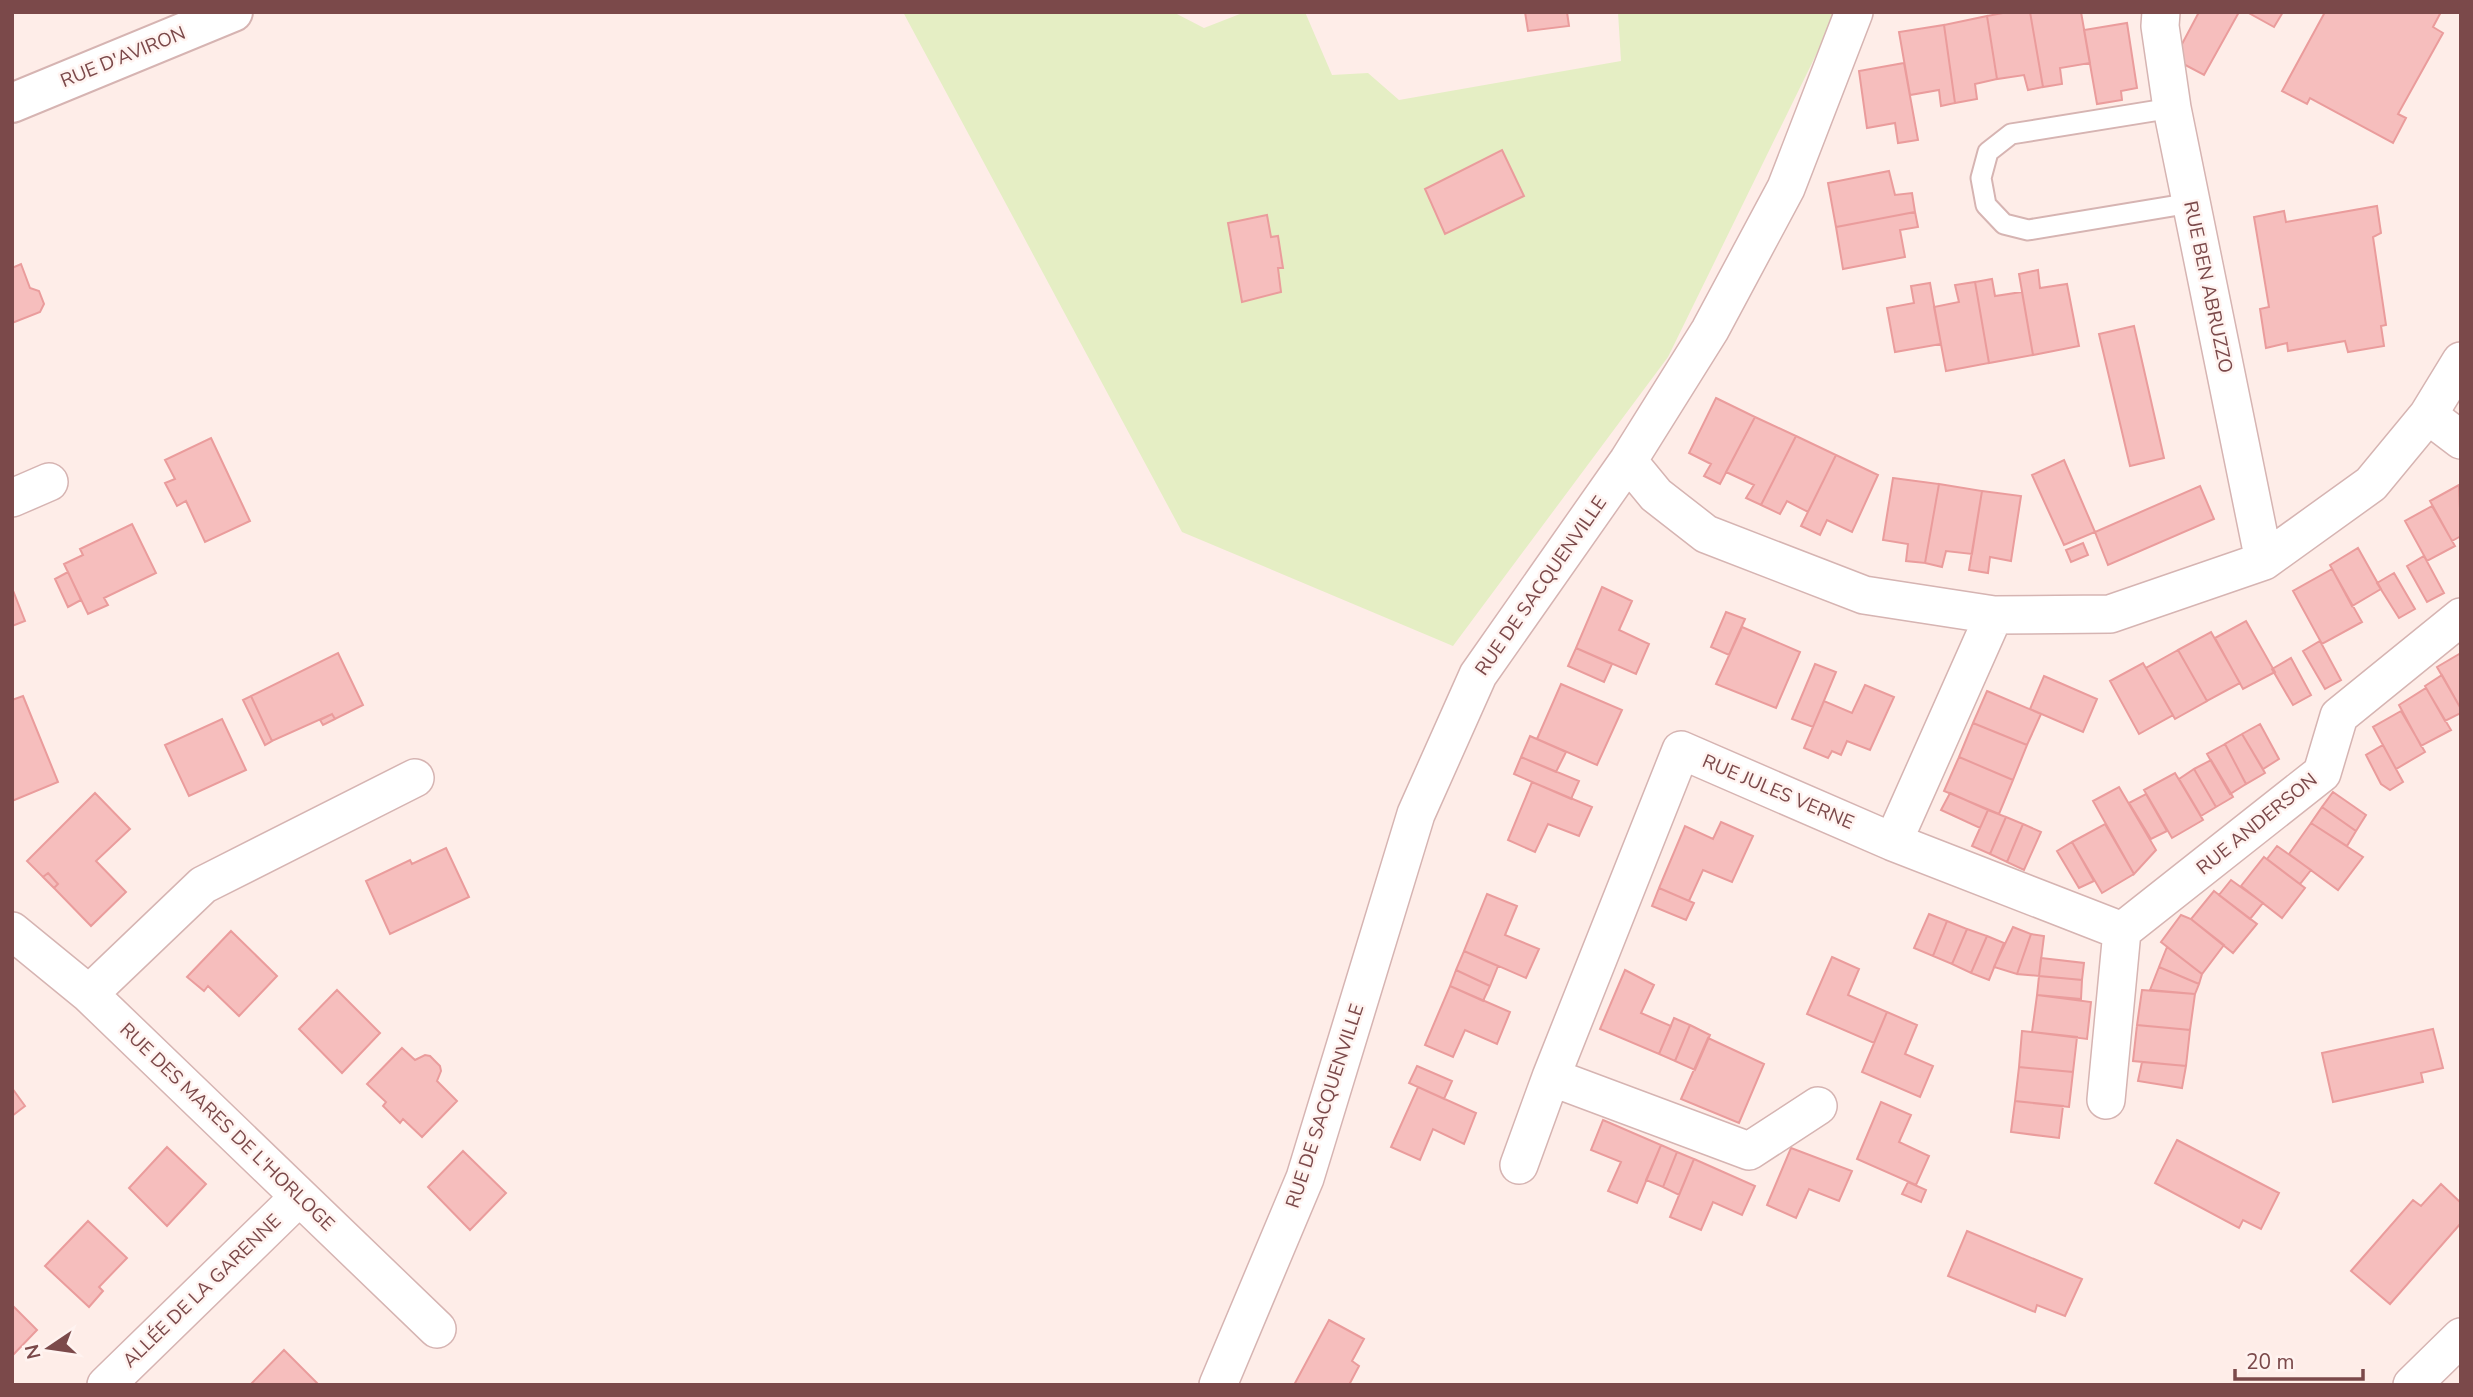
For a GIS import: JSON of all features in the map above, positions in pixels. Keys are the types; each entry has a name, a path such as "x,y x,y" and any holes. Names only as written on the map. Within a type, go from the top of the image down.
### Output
{"street":[{"name":"RUE D'AVIRON","path":"12,103 233,12"},
{"name":"RUE DE SACQUENVILLE","path":"1218,1385 1305,1178 1416,814 1478,675 1628,461 1710,330 1786,188 1854,12"},
{"name":"RUE BEN ABRUZZO","path":"2161,12 2160,26 2172,108 2264,561"},
{"path":"1628,461 1656,495 1706,534 1864,595 1994,615 2110,614 2264,561 2371,484 2428,415 2461,360"},
{"path":"2428,415 2461,440"},
{"path":"12,498 49,482"},
{"path":"1994,615 1893,842 2122,931 2106,1100"},
{"name":"RUE ANDERSON","path":"2122,931 2322,773 2339,716 2461,617"},
{"name":"RUE JULES VERNE","path":"1519,1165 1551,1077 1682,750 1893,842"},
{"path":"89,995 203,885 415,778"},
{"name":"RUE DES MARES DE L'HORLOGE","path":"14,936 89,995 437,1329"},
{"path":"1551,1077 1749,1152 1818,1106"},
{"name":"ALLÉE DE LA GARENNE","path":"106,1385 299,1197"},
{"path":"2413,1385 2461,1337"}],"lane":[{"path":"2172,108 2011,134 1988,152 1981,178 1986,205 2004,224 2028,230 2191,203"}],"green space":[{"path":"903,12 1173,12 1204,28 1245,12 1305,12 1332,75 1368,73 1399,100 1621,61 1618,12 1837,12 1668,357 1453,646 1182,532"}],"building":[{"path":"1525,12 1567,12 1569,26 1528,31"},
{"path":"2030,12 2043,87 2028,90 2024,75 1997,79 1987,16"},
{"path":"2030,12 2081,12 2090,63 2060,68 2062,84 2043,87"},
{"path":"2199,12 2239,12 2204,75 2174,59"},
{"path":"2247,12 2283,12 2274,27"},
{"path":"2325,12 2441,12 2433,27 2443,33 2398,114 2406,118 2393,143 2310,98 2307,104 2282,91"},
{"path":"1987,16 1997,79 1975,84 1977,99 1955,103 1944,25"},
{"path":"2127,23 2137,88 2121,91 2122,100 2097,104 2084,30"},
{"path":"1944,25 1955,103 1941,106 1939,90 1910,95 1899,32"},
{"path":"1904,63 1918,140 1898,143 1895,123 1867,128 1859,71"},
{"path":"1502,150 1524,196 1445,234 1425,189"},
{"path":"1889,171 1895,195 1912,193 1915,212 1836,227 1828,183"},
{"path":"2377,206 2381,233 2373,237 2386,325 2381,326 2384,346 2348,352 2345,341 2288,351 2287,343 2266,348 2260,309 2269,307 2254,217 2284,211 2286,222"},
{"path":"1915,212 1918,227 1900,230 1905,257 1843,269 1836,227"},
{"path":"1267,215 1271,237 1278,236 1283,268 1278,268 1281,292 1242,302 1228,223"},
{"path":"21,264 30,288 39,291 44,304 40,312 12,323 12,268"},
{"path":"2038,270 2040,288 2067,284 2079,346 2033,355 2019,274"},
{"path":"1992,279 1995,296 2022,292 2033,355 1989,363 1975,282"},
{"path":"1975,282 1989,363 1946,371 1934,307 1959,302 1955,285"},
{"path":"1930,283 1941,344 1895,352 1887,308 1914,303 1911,286"},
{"path":"2134,326 2164,458 2130,466 2099,334"},
{"path":"1716,398 1755,417 1720,484 1704,476 1711,464 1689,453"},
{"path":"1755,417 1796,436 1761,505 1746,498 1754,485 1726,472"},
{"path":"1796,436 1836,455 1808,512 1787,501 1780,514 1761,505"},
{"path":"211,438 250,521 205,542 186,501 177,506 165,483 175,479 165,460"},
{"path":"1836,455 1878,475 1852,532 1827,520 1820,535 1801,526"},
{"path":"2064,460 2095,532 2064,545 2032,475"},
{"path":"1893,478 1939,484 1925,563 1906,561 1908,544 1883,540"},
{"path":"1939,484 1982,491 1972,554 1946,551 1942,567 1925,563"},
{"path":"2459,485 2461,536 2452,541 2430,501"},
{"path":"2200,486 2214,519 2108,565 2095,532"},
{"path":"1982,491 2021,496 2011,561 1990,557 1988,573 1969,570"},
{"path":"2432,506 2455,546 2427,561 2405,521"},
{"path":"132,524 156,573 104,598 108,605 88,614 64,564 83,555 80,549"},
{"path":"2083,543 2088,555 2071,562 2066,550"},
{"path":"2358,548 2381,589 2352,606 2330,565"},
{"path":"2424,556 2444,593 2427,602 2407,566"},
{"path":"2332,569 2362,622 2322,644 2293,591"},
{"path":"68,572 81,600 68,607 55,579"},
{"path":"2394,573 2415,609 2399,618 2377,583"},
{"path":"1602,587 1632,601 1619,630 1649,644 1636,674 1576,648"},
{"path":"12,588 25,621 12,626"},
{"path":"1726,612 1745,619 1729,655 1711,647"},
{"path":"2246,621 2275,672 2243,689 2215,638"},
{"path":"1742,627 1800,652 1776,708 1716,684"},
{"path":"2211,632 2240,683 2207,701 2178,650"},
{"path":"2320,641 2341,680 2325,689 2303,651"},
{"path":"1576,648 1612,664 1604,682 1568,666"},
{"path":"2178,650 2207,701 2175,719 2146,668"},
{"path":"338,653 363,705 335,719 332,714 272,741 251,696"},
{"path":"2461,653 2461,709 2437,667"},
{"path":"2291,658 2311,695 2293,705 2272,669"},
{"path":"2143,663 2173,715 2139,734 2110,681"},
{"path":"1815,664 1836,672 1813,727 1792,719"},
{"path":"2442,675 2461,709 2461,713 2445,721 2425,686"},
{"path":"2044,676 2097,699 2083,732 2030,709"},
{"path":"1561,684 1622,710 1597,765 1537,739"},
{"path":"1865,685 1894,697 1870,750 1847,741 1841,755 1832,751 1828,758 1804,748 1824,701 1852,713"},
{"path":"2426,688 2451,730 2421,746 2399,705"},
{"path":"1987,691 2041,714 2027,745 1973,723"},
{"path":"23,696 58,782 12,801 12,700"},
{"path":"251,696 272,741 265,745 243,700"},
{"path":"2401,711 2425,752 2396,769 2373,727"},
{"path":"332,714 335,719 323,725 320,720"},
{"path":"222,719 246,770 189,796 165,745"},
{"path":"1973,723 2027,745 2013,780 1959,757"},
{"path":"2260,724 2279,759 2263,769 2242,734"},
{"path":"2242,734 2265,773 2246,784 2225,744"},
{"path":"1530,736 1566,752 1556,772 1521,757"},
{"path":"2225,744 2246,784 2230,794 2207,754"},
{"path":"2383,745 2403,782 2390,790 2381,784 2366,755"},
{"path":"1521,757 1579,781 1571,799 1514,774"},
{"path":"1959,757 2013,780 1999,814 1944,791"},
{"path":"2211,760 2233,797 2216,807 2194,769"},
{"path":"2194,769 2216,807 2201,816 2179,779"},
{"path":"2175,773 2203,820 2172,838 2144,790"},
{"path":"1532,782 1592,807 1579,836 1548,824 1535,852 1508,840"},
{"path":"2119,787 2156,850 2134,874 2093,801"},
{"path":"2333,792 2366,815 2356,831 2322,807"},
{"path":"95,793 130,829 96,861 126,892 91,926 54,888 58,884 48,873 43,877 27,861"},
{"path":"1950,793 1988,810 1980,828 1941,810"},
{"path":"2146,794 2167,831 2151,839 2129,803"},
{"path":"2322,807 2356,831 2347,846 2311,823"},
{"path":"1988,810 2006,817 1990,854 1972,846"},
{"path":"2006,817 2023,824 2007,862 1990,854"},
{"path":"1721,822 1753,836 1732,882 1703,870 1689,901 1659,888 1685,826 1713,839"},
{"path":"2311,823 2363,857 2338,890 2289,854"},
{"path":"2023,824 2041,832 2024,870 2007,862"},
{"path":"2105,824 2134,874 2102,893 2072,842"},
{"path":"2072,842 2094,881 2079,888 2057,851"},
{"path":"2277,846 2311,870 2300,884 2267,859"},
{"path":"446,848 469,897 390,934 366,881 410,860 412,864"},
{"path":"2264,857 2305,888 2282,918 2241,886"},
{"path":"48,873 58,884 54,888 43,877"},
{"path":"2231,880 2263,903 2250,919 2219,895"},
{"path":"1659,888 1694,903 1686,920 1652,906"},
{"path":"2214,891 2257,924 2233,953 2191,919"},
{"path":"1487,894 1517,906 1505,935 1539,949 1526,978 1464,951"},
{"path":"1929,914 1947,921 1933,956 1914,948"},
{"path":"2181,915 2191,919 2224,945 2202,974 2161,942"},
{"path":"1947,921 1967,929 1952,964 1933,956"},
{"path":"2013,927 2031,934 2017,974 1994,967"},
{"path":"1967,929 1987,936 1971,973 1952,964"},
{"path":"231,931 277,976 239,1016 208,986 204,991 187,977"},
{"path":"2031,934 2044,936 2039,976 2017,974"},
{"path":"1987,936 2004,943 1989,980 1971,973"},
{"path":"2167,947 2202,974 2199,984 2159,967"},
{"path":"1464,951 1498,966 1490,986 1456,970"},
{"path":"1832,957 1859,969 1848,995 1887,1012 1874,1043 1807,1014"},
{"path":"2041,958 2084,963 2082,980 2039,976"},
{"path":"2159,967 2199,984 2195,994 2150,990"},
{"path":"1456,970 1490,986 1483,1001 1450,986"},
{"path":"1625,970 1654,985 1641,1013 1671,1026 1659,1054 1600,1029"},
{"path":"2039,976 2082,980 2081,999 2037,995"},
{"path":"1450,986 1510,1012 1497,1044 1465,1030 1453,1057 1425,1045"},
{"path":"337,990 380,1033 342,1073 299,1029"},
{"path":"2142,990 2195,994 2190,1030 2137,1025"},
{"path":"2037,995 2091,1002 2087,1039 2032,1032"},
{"path":"1887,1012 1917,1025 1905,1054 1933,1066 1920,1097 1862,1072"},
{"path":"1674,1018 1690,1025 1675,1061 1659,1054"},
{"path":"1690,1025 1710,1035 1695,1070 1675,1061"},
{"path":"2137,1025 2190,1030 2186,1066 2133,1061"},
{"path":"2433,1029 2443,1068 2421,1073 2423,1082 2333,1102 2322,1053"},
{"path":"2022,1031 2077,1037 2073,1072 2019,1067"},
{"path":"1708,1038 1764,1064 1739,1123 1681,1099"},
{"path":"402,1048 415,1060 425,1055 430,1056 440,1066 437,1081 457,1101 422,1137 403,1119 400,1123 383,1106 386,1102 367,1084"},
{"path":"2142,1062 2186,1066 2182,1088 2138,1081"},
{"path":"1417,1066 1452,1081 1444,1099 1409,1083"},
{"path":"2019,1067 2073,1072 2069,1107 2015,1101"},
{"path":"1418,1087 1476,1113 1464,1144 1433,1129 1420,1160 1391,1147"},
{"path":"12,1088 25,1106 12,1116"},
{"path":"2015,1101 2063,1106 2059,1138 2011,1132"},
{"path":"1881,1102 1911,1115 1899,1142 1929,1156 1916,1185 1857,1159"},
{"path":"1603,1120 1661,1145 1637,1203 1608,1191 1621,1162 1591,1150"},
{"path":"2177,1140 2279,1193 2261,1229 2243,1220 2239,1228 2155,1183"},
{"path":"1661,1145 1677,1152 1663,1187 1646,1180"},
{"path":"167,1147 206,1184 167,1226 129,1188"},
{"path":"1791,1148 1852,1171 1839,1201 1809,1189 1796,1218 1767,1205"},
{"path":"463,1151 506,1193 470,1230 428,1187"},
{"path":"1677,1152 1694,1159 1679,1195 1663,1187"},
{"path":"1694,1159 1755,1186 1742,1215 1713,1202 1701,1230 1670,1217"},
{"path":"1908,1182 1926,1190 1921,1202 1902,1194"},
{"path":"2441,1184 2461,1203 2461,1223 2390,1304 2351,1271 2413,1200 2421,1206"},
{"path":"88,1221 127,1258 99,1287 103,1291 89,1307 45,1266"},
{"path":"1967,1231 2082,1279 2065,1316 2037,1305 2035,1312 1948,1276"},
{"path":"12,1305 37,1330 12,1356"},
{"path":"1329,1320 1364,1339 1352,1361 1359,1366 1349,1385 1294,1385"},
{"path":"284,1350 319,1385 250,1385"}]}
